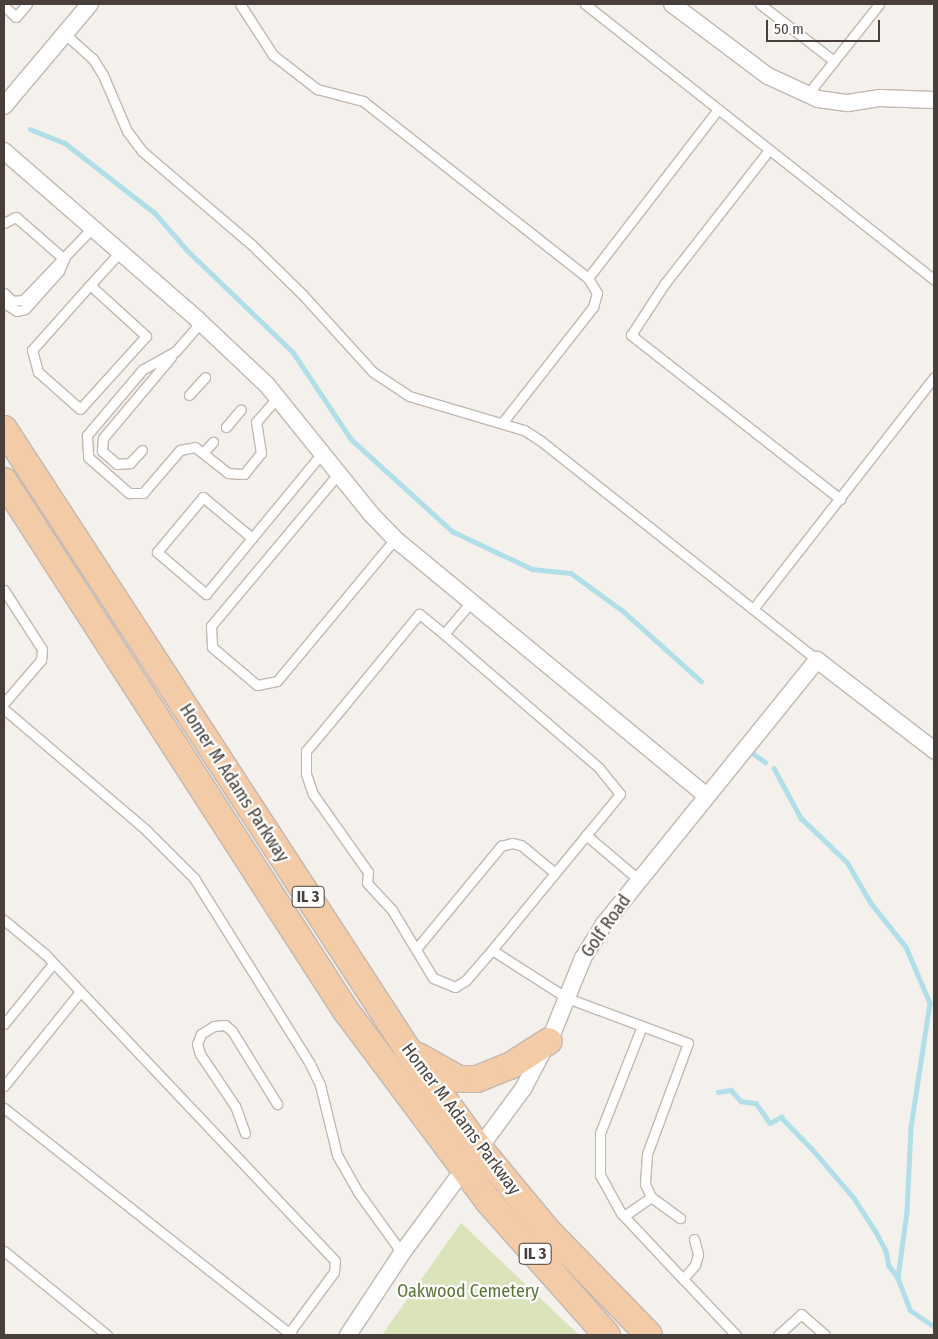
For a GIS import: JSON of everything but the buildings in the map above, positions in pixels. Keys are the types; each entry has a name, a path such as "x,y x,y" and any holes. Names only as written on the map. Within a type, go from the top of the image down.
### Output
{"main road":[{"name":"Homer M Adams Parkway","path":"4,429 408,1050 480,1149 547,1230 649,1335"},
{"name":"Homer M Adams Parkway","path":"4,482 346,1011 465,1170 608,1335"},
{"path":"408,1050 441,1072 459,1079 477,1079 510,1066 549,1041"}],"street":[{"path":"4,106 90,4"},
{"path":"672,4 768,76 807,95 835,103 879,98 934,100"},
{"path":"4,151 118,253 201,322 278,397 338,474 395,539 707,796"},
{"path":"817,660 934,750"},
{"name":"Golf Road","path":"348,1335 402,1253 523,1089 549,1041 583,958 604,924 817,660"}],"lane":[{"path":"4,6 16,17 27,4"},
{"path":"240,4 273,55 317,89 363,101 588,278 597,293 593,307 502,423"},
{"path":"585,4 934,280"},
{"path":"760,4 834,61"},
{"path":"807,95 879,4"},
{"path":"65,34 92,59 103,74 126,131 142,151 251,244 302,294 373,372 409,396 502,423 541,441 817,660"},
{"path":"588,278 718,109"},
{"path":"769,150 665,283 631,335 840,499"},
{"path":"4,223 16,217 64,259"},
{"path":"4,293 12,301 23,300 91,229"},
{"path":"90,285 146,336 80,410 38,372 32,350 118,253"},
{"path":"4,303 17,311 25,309 59,271 64,259"},
{"path":"142,450 130,463 118,464 102,450 102,438 201,322"},
{"path":"176,351 143,370 87,435 88,457 129,493 143,493 180,450 196,447 228,473 244,474 261,453 256,422 278,397"},
{"path":"189,395 205,377"},
{"path":"754,609 934,377"},
{"path":"226,427 241,409"},
{"path":"203,453 213,442"},
{"path":"252,538 203,497 157,552 206,594 322,453"},
{"path":"338,474 211,626 212,647 257,685 277,681 395,539"},
{"path":"4,590 42,649 41,660 4,703"},
{"path":"444,634 471,602"},
{"path":"419,614 599,768 620,794 586,835 492,950 466,980 455,987 433,978 392,910 367,883 368,872 313,794 306,774 306,752 419,614"},
{"path":"4,710 146,830 194,878 309,1062 320,1085 337,1155 358,1192 402,1253"},
{"path":"586,835 639,880"},
{"path":"416,949 501,846 512,843 521,845 554,873"},
{"path":"4,920 52,964 335,1261 334,1272 290,1334 4,1108"},
{"path":"492,950 567,998 688,1043 647,1154 645,1184 651,1197 680,1218"},
{"path":"4,1024 52,964"},
{"path":"4,1086 79,992"},
{"path":"245,1133 235,1106 200,1054 197,1044 201,1034 214,1026 225,1025 232,1030 277,1104"},
{"path":"642,1026 600,1133 600,1175 624,1216 736,1335"},
{"path":"624,1216 651,1197"},
{"path":"683,1279 695,1265 698,1254 694,1239"},
{"path":"4,1251 107,1335"},
{"path":"778,1335 801,1314 825,1335"}],"green space":[{"name":"Oakwood Cemetery","path":"461,1223 579,1335 382,1335"}],"waterway":[{"path":"30,129 65,143 155,213 188,251 293,352 351,439 452,531 532,569 571,573 623,611 701,681"},
{"path":"754,754 765,762"},
{"path":"774,768 801,818 847,862 871,903 906,947 930,1003 911,1127 907,1212 898,1278 910,1310 934,1326"},
{"path":"718,1092 731,1090 741,1101 756,1103 770,1123 781,1117 813,1150 854,1198 876,1232 886,1251 889,1266 898,1277"}]}
